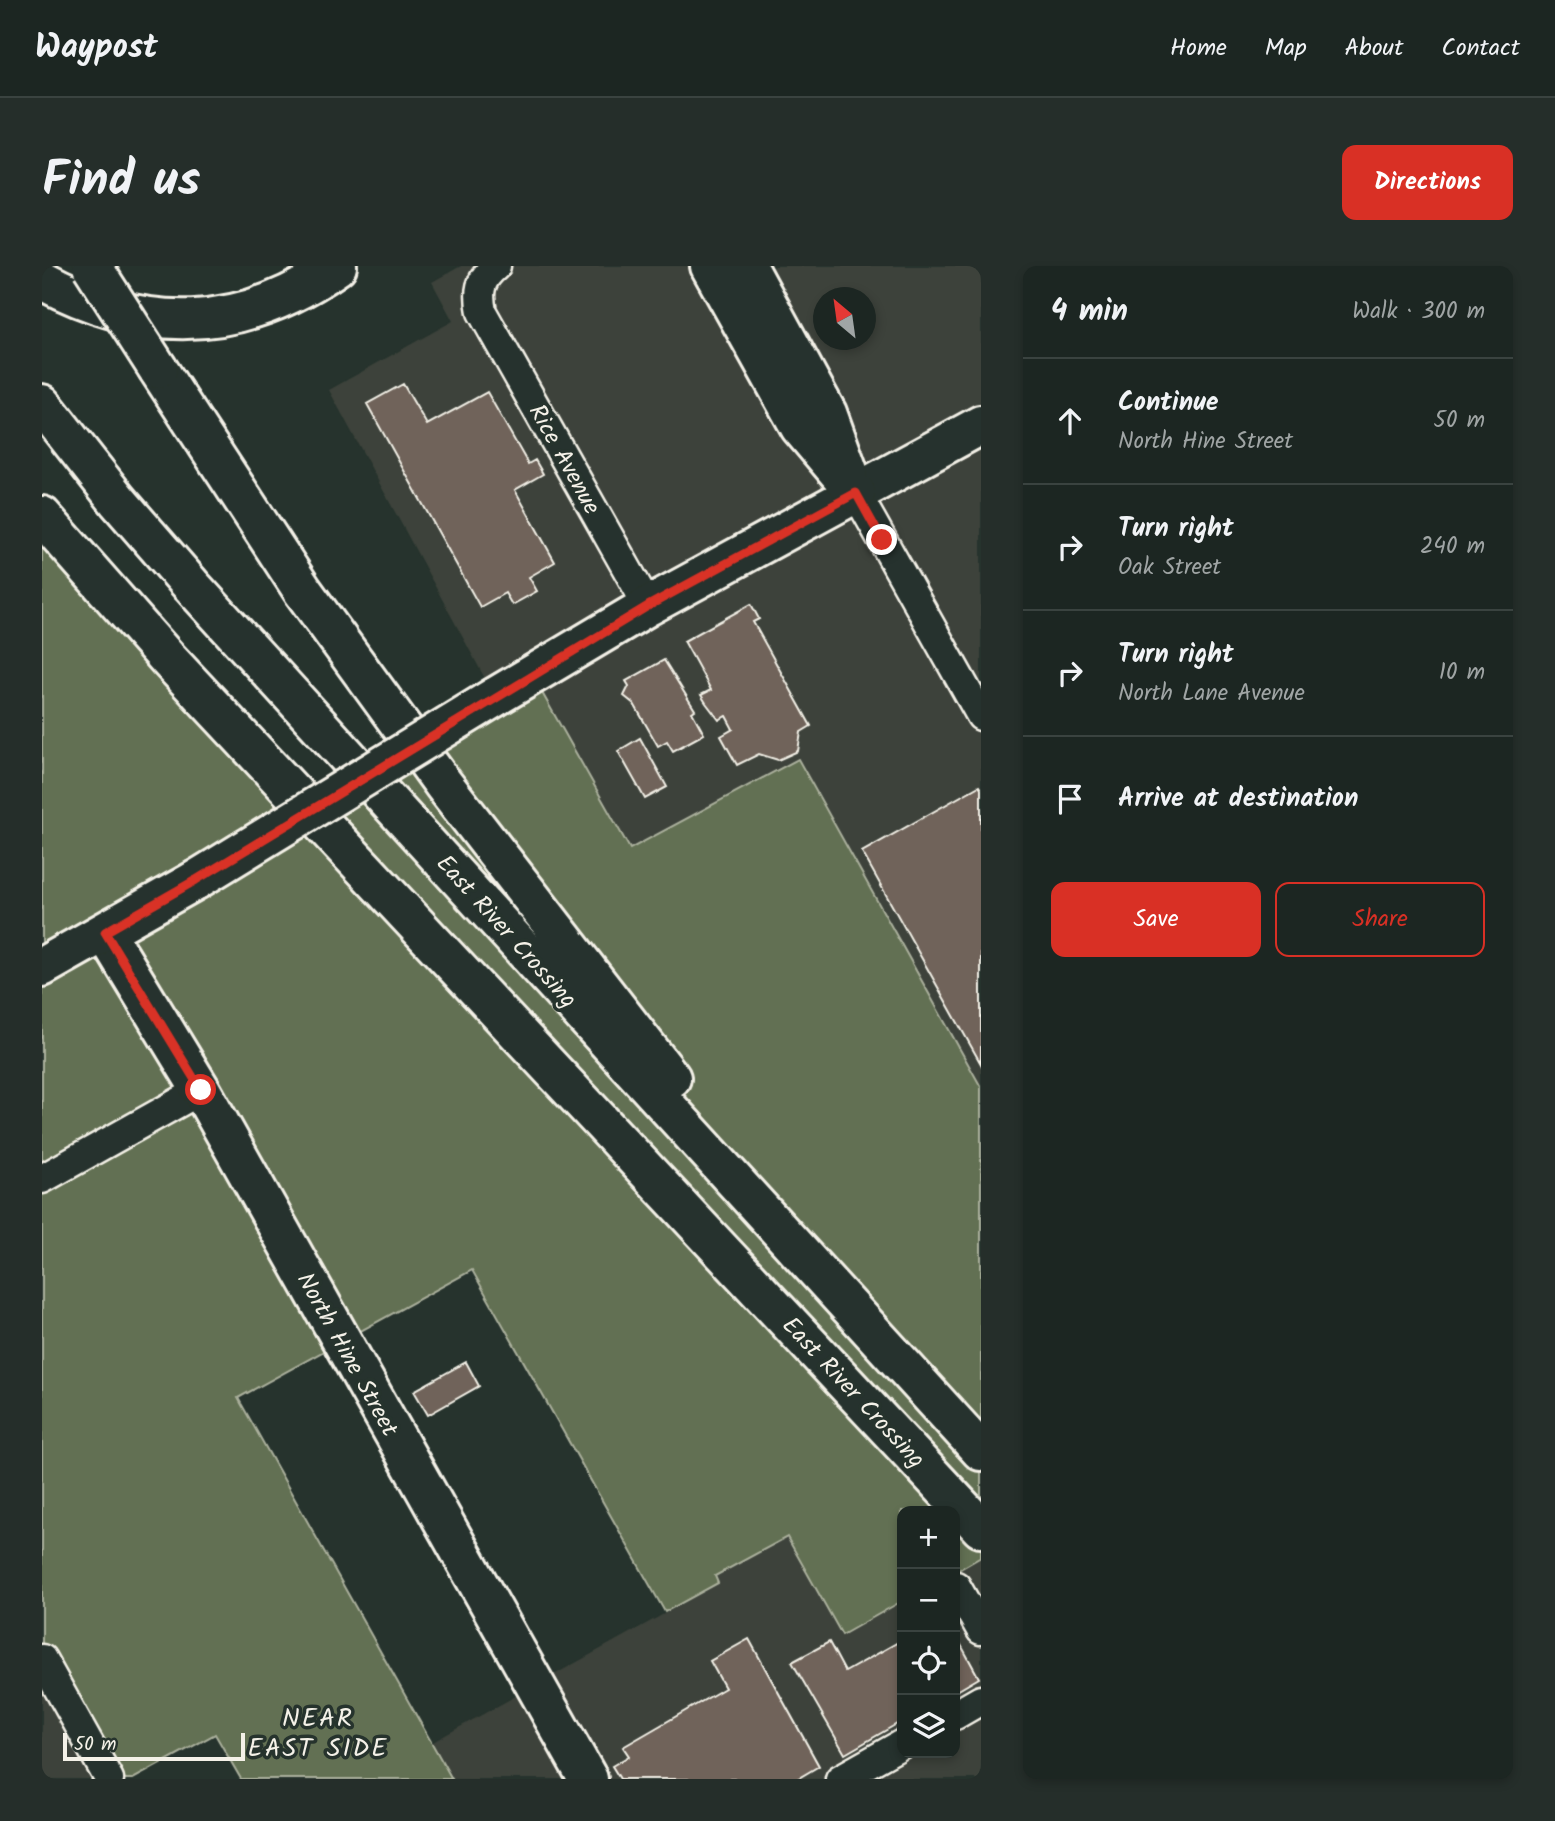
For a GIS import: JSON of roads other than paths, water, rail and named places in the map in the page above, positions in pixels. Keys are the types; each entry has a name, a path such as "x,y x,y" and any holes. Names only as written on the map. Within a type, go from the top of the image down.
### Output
{"main road":[{"path":"92,266 303,591 444,785 849,1306"},
{"path":"42,280 81,301 109,310 191,320 234,314 275,303 305,288 337,266"},
{"path":"710,266 800,427 856,493"},
{"path":"747,266 827,413 856,493"},
{"name":"East River Crossing","path":"42,404 118,501 191,584 981,1451"},
{"path":"42,967 196,880 648,606 981,425"},
{"name":"East River Crossing","path":"42,516 168,659 981,1528"},
{"name":"North Hine Street","path":"105,932 201,1090 588,1779"}],"street":[{"name":"Rice Avenue","path":"496,266 487,274 478,293 482,312 648,606"},
{"path":"856,493 981,716"},
{"path":"42,1180 201,1090"},
{"path":"960,1593 981,1630"},
{"path":"42,1659 109,1779"},
{"path":"960,1712 981,1700"},
{"path":"840,1779 897,1747"}],"district":[{"name":"NEAR EAST SIDE","path":"318,1732"}]}
